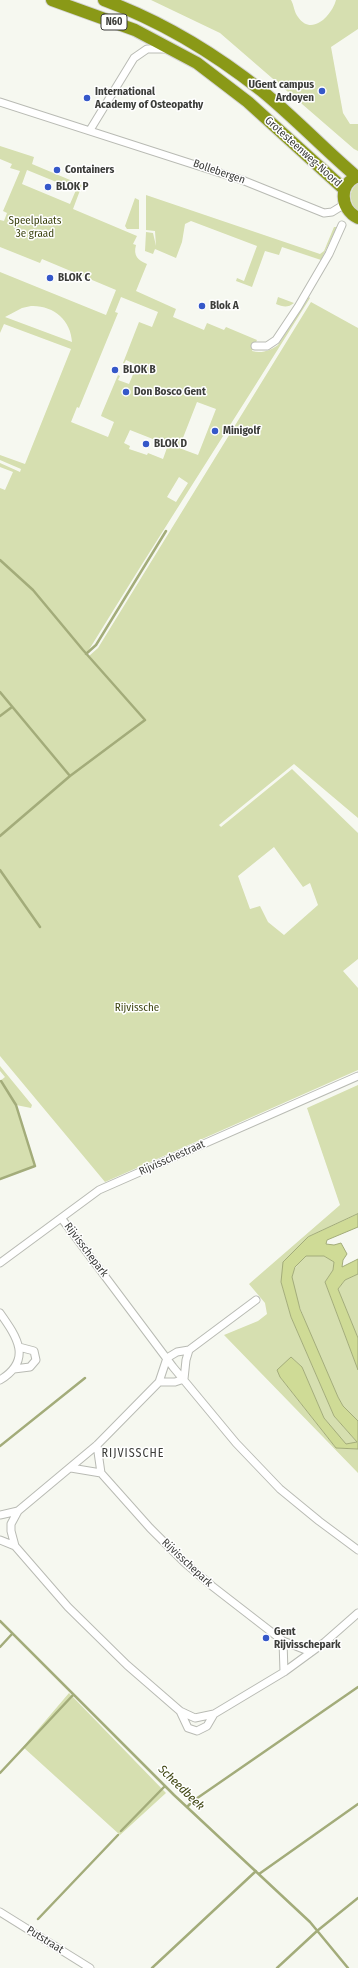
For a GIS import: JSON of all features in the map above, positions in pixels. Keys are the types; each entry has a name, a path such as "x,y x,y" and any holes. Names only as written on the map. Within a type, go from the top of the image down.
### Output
{"highway":[{"name":"Grotesteenweg-Noord","path":"52,0 134,30 173,49 197,63 223,82 344,189"},
{"name":"Grotesteenweg-Noord","path":"104,0 156,22 210,53 262,91 357,177 348,183 344,189 345,204"},
{"path":"345,204 354,216 358,218"}],"street":[{"path":"90,130 134,58 147,49 173,49"},
{"name":"Bollebergen","path":"0,102 242,180 324,213 332,212 345,204"},
{"path":"255,346 267,346 276,340 298,307 329,254 342,225"},
{"name":"Rijvisschestraat","path":"0,1263 84,1200 106,1187 358,1076"},
{"name":"Rijvisschepark","path":"62,1218 167,1358 236,1443 280,1489 358,1550"},
{"path":"14,1546 12,1539 12,1524 18,1511 71,1468 117,1426 159,1382 167,1358 177,1352 189,1350 256,1300"},
{"path":"0,1313 15,1335 19,1347 17,1362 14,1369 0,1380"},
{"path":"14,1369 30,1367 36,1360 34,1351 19,1347"},
{"path":"159,1382 175,1382 184,1379 186,1360 189,1350"},
{"path":"71,1468 102,1473 97,1445"},
{"name":"Rijvisschepark","path":"102,1473 150,1528 184,1562 212,1586 283,1641 311,1652"},
{"path":"0,1515 18,1511"},
{"path":"0,1540 14,1546 68,1607 97,1636 180,1711 195,1718 214,1714 284,1672 358,1613"},
{"path":"283,1641 284,1672"},
{"path":"180,1711 184,1724 192,1731 197,1731 207,1726 214,1714"},
{"name":"Putstraat","path":"0,1912 90,1968"}],"green space":[{"name":"UGent campus Ardoyen","path":"151,0 291,0 298,17 303,23 309,25 321,22 330,12 336,0 358,0 358,29 331,47 343,113 350,124 358,124 358,151 220,33"},
{"name":"Rijvissche","path":"0,146 34,157 32,164 82,185 73,209 137,236 133,244 136,245 136,255 141,261 147,264 136,291 176,309 173,317 204,330 207,323 224,330 226,327 257,340 252,351 263,352 278,345 309,297 310,298 87,653 89,656 98,648 311,302 358,328 358,818 294,764 219,825 221,827 292,769 358,833 358,959 343,971 358,988 358,1070 105,1182 0,1056 0,488 5,490 13,472 0,467 0,463 20,472 21,469 0,460 0,455 25,464 71,349 4,324 0,333 0,272 106,315 116,290 42,259 40,263 0,247 0,220 4,221 7,213 3,211 20,171 10,168 12,164 0,159","holes":["27,170 76,190 70,204 22,184","121,297 158,312 152,327 139,322 123,363 124,364 126,360 137,365 129,384 118,380 120,376 118,375 102,413 101,416 114,422 108,437 71,422 77,407 79,408 118,313 115,312","31,306 47,308 59,315 64,321 71,334 72,342 5,317 22,308","197,402 216,409 198,455 179,448","130,430 168,445 163,459 148,453 147,455 129,449 130,446 124,443","179,477 188,483 176,502 167,497","274,847 303,887 310,883 318,905 284,935 268,922 260,906 250,909 238,876"]},
{"path":"358,183 358,212 353,205 351,193"},
{"path":"146,195 320,254 324,251 334,227 337,227 321,260 282,247 279,255 265,251 252,287 236,281 237,278 244,281 257,246 191,221 185,224 182,242 176,258 155,249 153,254 145,251 146,232 153,233 156,246 155,231 146,230"},
{"path":"135,198 139,200 139,229 127,229 125,226"},
{"path":"278,297 294,303 288,306 276,304"},
{"path":"0,1066 32,1105 31,1108 16,1105 35,1166 0,1179 0,1081 5,1077 0,1071"},
{"path":"358,1085 358,1214 308,1237 281,1282 291,1317 334,1416 357,1442 346,1445 324,1418 302,1367 291,1357 280,1377 336,1448 358,1449 358,1473 224,1335 258,1321 267,1314 265,1303 249,1284 340,1205 307,1108"},
{"path":"306,1256 324,1256 334,1262 333,1270 325,1282 358,1370 358,1421 343,1406 338,1397 303,1316 297,1298 292,1276 296,1267"},
{"path":"358,1274 358,1338 338,1289 345,1280"},
{"path":"69,1693 166,1793 120,1835 23,1747"}],"shaded area":[{"path":"358,1214 358,1227 327,1240 326,1244 334,1245 341,1243 347,1254 343,1260 342,1267 358,1259 358,1274 345,1280 338,1289 358,1338 358,1370 325,1282 333,1270 334,1262 324,1256 306,1256 295,1267 292,1277 300,1309 338,1397 343,1406 358,1421 358,1449 336,1448 280,1377 277,1370 291,1357 302,1367 324,1418 346,1444 357,1442 334,1416 291,1317 281,1282 283,1262 308,1237"}],"waterway":[{"path":"86,654 96,645 166,531"},
{"path":"0,560 33,590 83,650 145,720 70,776 0,836"},
{"path":"0,692 70,776"},
{"path":"0,716 12,707"},
{"path":"0,870 40,927"},
{"path":"0,1179 35,1166 16,1105 1,1081"},
{"path":"0,1446 85,1378"},
{"name":"Scheedbeek","path":"0,1621 174,1795 310,1922 348,1968"},
{"path":"0,1647 12,1634"},
{"path":"187,1807 193,1801 358,1687"},
{"path":"0,1773 73,1695"},
{"path":"121,1831 165,1786"},
{"path":"259,1874 358,1804"},
{"path":"38,1919 118,1835"},
{"path":"152,1968 256,1871"},
{"name":"Scheedbeek","path":"277,1968 317,1931 358,1898"}],"place":[{"name":"UGent campus Ardoyen","path":"322,91"},
{"name":"International Academy of Osteopathy","path":"87,98"},
{"name":"Containers","path":"57,170"},
{"name":"BLOK P","path":"48,187"},
{"name":"BLOK C","path":"50,278"},
{"name":"Blok A","path":"202,306"},
{"name":"BLOK B","path":"115,370"},
{"name":"Don Bosco Gent","path":"126,392"},
{"name":"Minigolf","path":"215,431"},
{"name":"BLOK D","path":"146,444"},
{"name":"Gent Rijvisschepark","path":"266,1638"}],"district":[{"name":"RIJVISSCHE","path":"133,1454"}],"park label":[{"name":"Speelplaats 3e graad","path":"35,227"}]}
